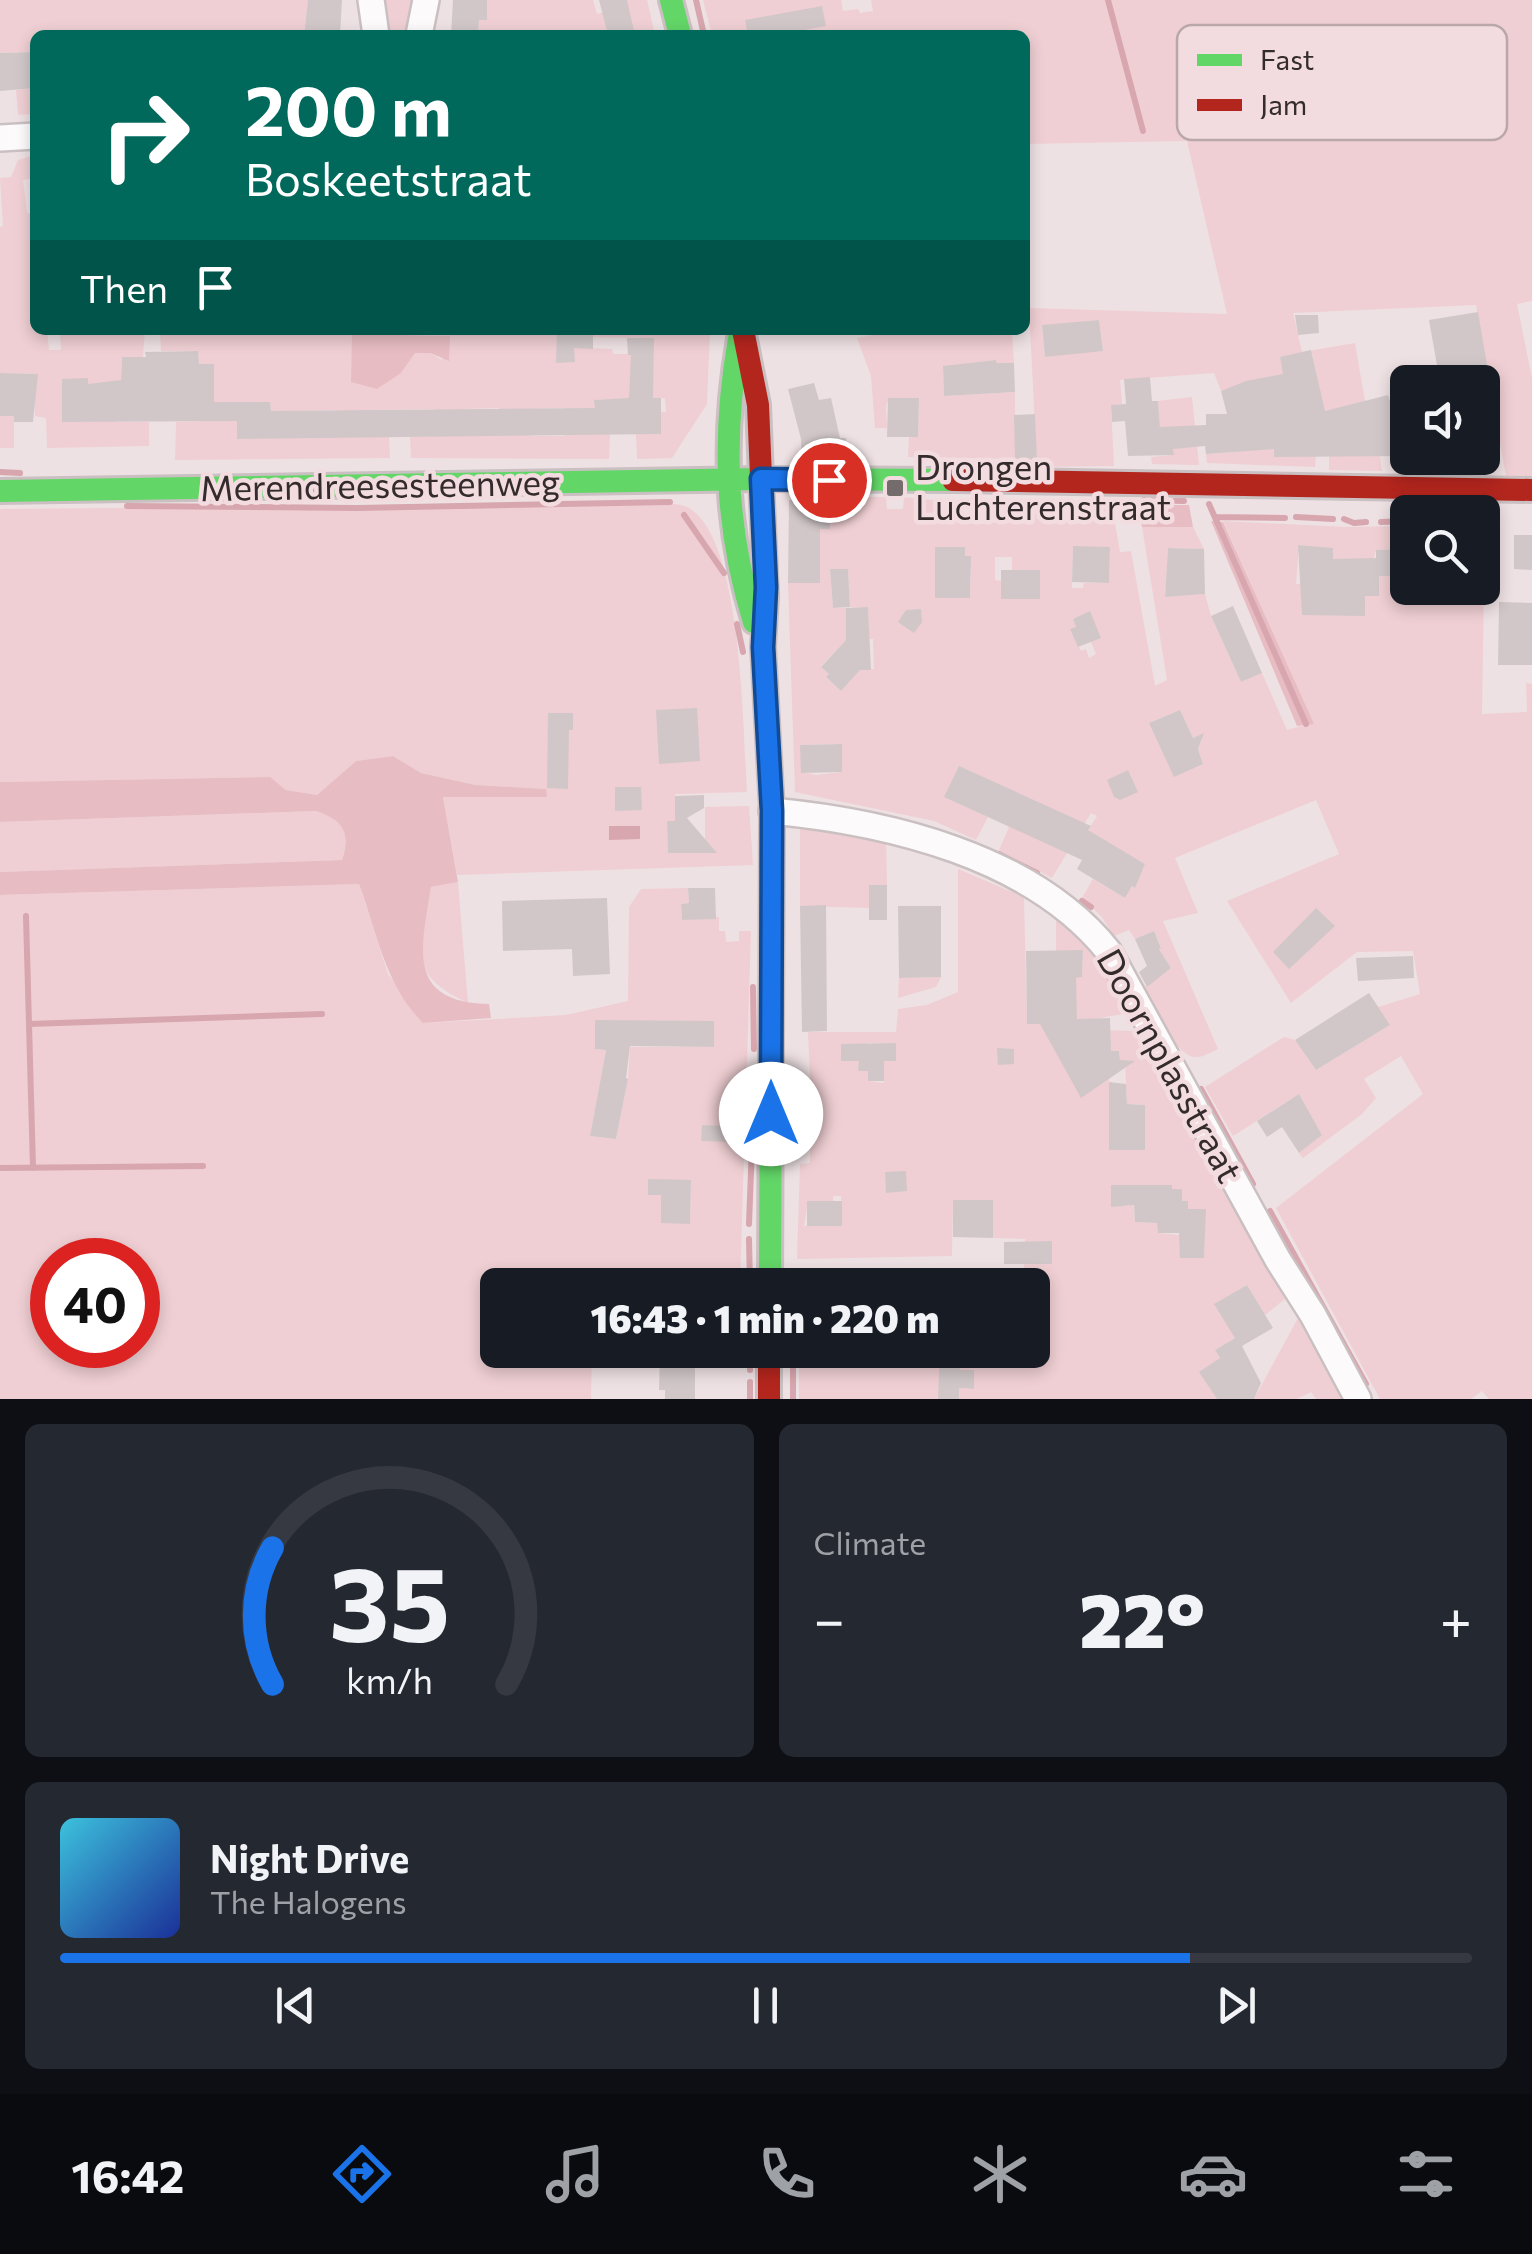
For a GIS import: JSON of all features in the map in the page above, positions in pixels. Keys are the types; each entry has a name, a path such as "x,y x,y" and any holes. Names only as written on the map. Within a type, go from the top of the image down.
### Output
{"main road":[{"path":"671,0 679,30"},
{"path":"741,335 731,377 726,431 728,480 734,550 763,647"},
{"path":"743,335 758,404 766,587 763,647 772,811 770,1268"},
{"name":"Merendreesesteenweg","path":"0,491 761,479 1204,482 1532,490"},
{"path":"769,1399 770,1368"}],"street":[{"path":"371,0 375,30"},
{"path":"421,30 426,0"},
{"path":"0,138 30,136"},
{"name":"Doornplasstraat","path":"772,811 832,817 907,834 982,862 1034,884 1099,938 1358,1399"}],"shaded area":[{"path":"0,0 308,0 305,30 30,30 30,52 0,53"},
{"path":"380,0 416,0 409,30 385,30"},
{"path":"487,0 593,0 597,14 619,8 624,0 647,0 654,30 633,30 631,22 607,30 478,30 479,20 487,20"},
{"path":"703,0 841,0 843,11 858,9 860,13 873,11 871,0 1532,0 1532,301 1517,304 1532,378 1532,478 1506,477 1500,443 1500,365 1486,365 1476,305 1293,313 1302,352 1355,343 1365,401 1325,415 1312,353 1280,357 1286,385 1316,456 1315,467 1207,463 1206,454 1237,452 1237,386 1221,391 1214,373 1120,380 1122,404 1111,406 1114,466 1037,467 1030,308 1227,314 1187,141 1030,144 1030,30 799,30 799,27 825,26 822,7 746,21 747,30 711,30","holes":["1099,320 1103,350 1045,357 1042,326"]},
{"path":"30,89 30,114 18,115 16,90"},
{"path":"30,156 30,179 23,180 30,213 30,335 48,335 49,350 61,350 60,335 145,335 143,357 122,357 121,380 116,381 116,422 149,422 149,446 47,448 46,418 35,416 35,374 0,373 0,178 11,177 18,160","holes":["62,380 88,391 89,422 63,422"]},
{"path":"160,335 353,335 401,373 414,353 430,353 442,360 450,336 401,335 710,335 707,404 672,458 637,459 636,434 661,434 665,398 595,400 595,434 610,434 609,459 411,458 410,436 434,409 367,410 389,437 390,458 175,460 176,422 212,421 214,365 199,364 198,351 161,351","holes":["579,337 653,338 652,354 613,354 612,349 580,348","239,402 270,402 273,438","499,408 500,435 464,436 464,409","564,408 564,436 529,436 529,409","337,410 337,437 296,431 296,411"]},
{"path":"352,335 450,336 449,361 430,353 415,353 401,373 377,389 351,382"},
{"path":"1012,335 1014,363 995,360 943,367 944,396 1015,392 1015,459 908,457 909,437 918,437 919,399 889,398 887,428 875,428 871,376 857,338"},
{"path":"1192,397 1199,465 1152,464 1151,457 1173,455 1172,449 1184,447 1160,427 1158,401"},
{"path":"0,416 14,416 14,448 0,448"},
{"path":"1379,451 1382,471 1329,470 1329,456"},
{"path":"830,497 886,497 887,509 903,509 904,497 963,503 962,520 982,524 1011,520 1027,508 1112,506 1120,552 1131,551 1155,686 1167,680 1142,527 1193,527 1204,549 1168,548 1165,597 1205,594 1241,682 1262,673 1287,730 1313,723 1223,521 1390,526 1390,550 1376,550 1364,596 1379,595 1379,576 1390,576 1390,605 1484,605 1482,714 1527,712 1526,683 1532,684 1532,1399 1489,1399 1482,1391 1471,1399 1380,1399 1276,1208 1423,1094 1401,1056 1364,1079 1376,1098 1362,1114 1303,1158 1299,1153 1322,1135 1299,1094 1233,1136 1205,1087 1284,1037 1295,1040 1316,1070 1390,1025 1378,1007 1420,994 1413,951 1357,952 1291,1003 1227,901 1339,854 1316,800 1175,858 1198,913 1163,921 1218,1049 1201,1057 1188,1055 1173,1040 1143,989 1171,968 1154,931 1135,939 1129,930 1114,936 1082,898 1093,879 1125,898 1135,887 1145,864 1087,832 1097,816 1091,813 1052,878 999,850 1009,827 959,766 945,797 988,817 976,840 934,821 795,792 788,583 820,529 830,529","holes":["1299,545 1333,549 1333,577 1296,584","936,547 965,547 965,567 971,568 970,598 936,598","1073,547 1110,547 1109,583 1084,583 1083,588 1072,588","995,557 1012,557 1012,570 1040,570 1040,599 1001,599 1001,581 995,580","830,570 848,570 850,607 868,608 874,669 860,670 841,691 821,666 846,640 846,608 833,608","1090,612 1091,642 1096,654 1089,658 1074,637 1079,634 1073,619","1180,710 1193,738 1199,735 1202,739 1198,749 1203,764 1174,776 1151,722","842,744 842,772 801,772 801,745"]},
{"path":"659,503 689,508 707,527 720,557 737,640 747,792 675,794 675,821 667,822 668,853 705,853 705,807 749,806 753,865 457,875 443,797 546,797 546,789 477,785 421,773 393,756 356,761 317,795 286,790 269,777 0,782 0,509"},
{"path":"1138,505 1189,505 1193,527 1142,527"},
{"path":"1211,521 1223,522 1314,724 1297,726"},
{"path":"393,756 421,773 476,785 546,789 547,797 443,797 458,882 431,887 424,930 425,967 431,982 443,993 462,1001 489,1004 491,1018 423,1023 391,975 359,884 0,895 0,872 342,860 346,842 338,823 316,811 0,822 0,782 270,777 286,790 317,795 356,761"},
{"path":"316,811 333,818 342,828 342,860 0,872 0,822"},
{"path":"609,826 640,826 640,839 609,840"},
{"path":"800,829 886,838 887,885 869,885 869,908 800,906"},
{"path":"958,869 1024,897 1027,1023 1065,1023 1070,978 1082,977 1083,951 1056,951 1056,914 1090,945 1129,1013 1094,1019 1094,1030 1138,1031 1285,1299 1265,1315 1247,1285 1215,1304 1236,1337 1215,1350 1244,1399 959,1399 959,1388 974,1389 974,1370 959,1370 938,1399 799,1399 799,1368 1050,1368 1050,1268 1024,1268 1025,1239 993,1238 953,1200 952,1256 797,1259 800,1164 810,1163 808,1032 896,1032 898,1009 927,1005 958,992","holes":["896,1043 896,1061 884,1061 884,1083 869,1081 868,1071 859,1070 859,1047","1119,1051 1120,1060 1125,1061 1127,1104 1145,1105 1145,1150 1110,1149 1109,1078 1056,1052","1111,1185 1157,1189 1158,1185 1171,1185 1172,1189 1182,1189 1182,1201 1188,1201 1188,1209 1205,1209 1204,1258 1180,1258 1180,1235 1158,1233 1157,1219 1153,1223 1135,1222 1133,1200 1129,1206 1111,1206","833,1196 841,1196 842,1226 804,1226 808,1201 833,1201"]},
{"path":"458,882 468,1003 433,980 421,956 431,887"},
{"path":"359,884 388,974 424,1023 566,1015 628,1001 629,907 641,889 688,888 689,903 681,904 682,920 719,917 719,931 725,931 726,942 739,941 739,931 751,931 741,1268 480,1268 480,1368 592,1368 591,1399 0,1399 0,895","holes":["595,1020 714,1047 630,1047 616,1139 590,1136 606,1050 595,1049","703,1125 731,1126 738,1140 702,1141","691,1180 690,1223 661,1223 661,1195 648,1195"]},
{"path":"941,977 936,987 898,998 899,978"},
{"path":"1298,1318 1345,1399 1316,1399 1311,1392 1297,1399 1254,1399"}],"building":[{"path":"308,0 342,0 340,30 305,30"},
{"path":"453,0 487,0 487,20 479,20 478,30 451,30"},
{"path":"599,0 627,0 634,30 607,30"},
{"path":"822,6 826,26 747,30 745,20"},
{"path":"30,52 30,88 0,91 0,53"},
{"path":"1478,312 1487,365 1437,365 1429,320"},
{"path":"1295,315 1318,315 1319,333 1298,335"},
{"path":"1099,320 1103,351 1045,357 1042,325"},
{"path":"557,335 593,335 593,349 574,348 575,362 556,363"},
{"path":"627,338 654,338 653,398 661,398 661,434 237,439 237,421 62,422 62,379 88,378 88,384 121,380 122,357 146,357 145,352 198,351 199,364 214,364 214,402 270,402 271,411 595,408 594,400 629,398 631,355"},
{"path":"1311,350 1325,411 1388,395 1390,456 1274,457 1274,449 1206,454 1205,446 1173,449 1174,455 1128,456 1125,421 1112,422 1111,405 1126,404 1124,379 1150,377 1152,401 1158,401 1160,427 1206,425 1206,414 1227,414 1221,391 1246,381 1283,374 1280,357"},
{"path":"996,360 1014,363 1015,392 944,396 943,366"},
{"path":"0,373 38,374 33,422 14,422 14,416 0,416"},
{"path":"814,383 819,400 831,398 840,438 846,438 845,458 802,458 788,389"},
{"path":"888,398 919,398 918,437 887,437"},
{"path":"1035,414 1037,460 1015,460 1014,415"},
{"path":"789,500 830,501 830,529 820,529 820,583 788,583"},
{"path":"1514,535 1532,535 1532,570 1514,569"},
{"path":"1298,545 1333,548 1333,559 1376,558 1376,550 1390,550 1390,576 1379,576 1379,596 1365,596 1365,616 1302,615"},
{"path":"1073,546 1110,547 1109,583 1072,582"},
{"path":"935,547 965,547 965,556 971,556 970,598 935,598"},
{"path":"1168,548 1204,549 1205,594 1165,597"},
{"path":"830,569 848,569 850,607 833,608"},
{"path":"1001,570 1040,570 1040,599 1001,599"},
{"path":"1500,602 1532,603 1532,665 1498,665"},
{"path":"1233,606 1262,673 1241,682 1211,616"},
{"path":"868,607 871,670 860,670 841,691 821,667 846,640 846,608"},
{"path":"921,609 922,622 914,633 898,622 906,610"},
{"path":"1090,611 1101,638 1078,647 1070,629 1076,627 1073,619"},
{"path":"697,708 700,761 659,764 656,710"},
{"path":"1180,710 1193,738 1204,733 1198,749 1203,764 1174,777 1149,723"},
{"path":"548,713 573,713 568,789 547,788"},
{"path":"842,744 842,772 801,773 800,745"},
{"path":"959,766 1091,826 1088,830 1145,864 1135,888 1132,886 1125,898 1077,869 1082,860 944,797"},
{"path":"1128,770 1138,792 1120,800 1114,797 1107,780"},
{"path":"615,787 641,787 642,810 615,811"},
{"path":"704,795 704,808 687,818 717,853 668,853 667,821 675,821 675,796"},
{"path":"869,885 887,885 887,920 869,920"},
{"path":"688,888 715,888 716,919 682,920 681,904 689,903"},
{"path":"607,898 610,974 573,976 572,949 503,951 502,901"},
{"path":"826,905 827,1031 802,1032 800,906"},
{"path":"898,906 941,906 941,977 899,978"},
{"path":"1316,908 1335,926 1289,969 1273,952"},
{"path":"1154,931 1171,968 1147,987 1139,972 1147,966 1135,939"},
{"path":"1083,950 1082,977 1076,978 1077,1019 1110,1018 1111,1051 1119,1051 1120,1060 1135,1061 1081,1098 1040,1024 1027,1024 1026,951"},
{"path":"1413,956 1414,978 1358,981 1356,958"},
{"path":"1369,993 1390,1025 1316,1070 1295,1040"},
{"path":"595,1020 714,1021 714,1047 630,1046 616,1139 590,1136 606,1050 595,1049"},
{"path":"896,1043 896,1061 884,1061 884,1081 868,1081 868,1071 858,1071 859,1061 841,1061 841,1044"},
{"path":"997,1048 1014,1049 1014,1064 998,1065"},
{"path":"1109,1082 1126,1084 1127,1104 1145,1105 1145,1150 1109,1150"},
{"path":"1299,1094 1322,1135 1299,1153 1282,1127 1267,1137 1257,1121"},
{"path":"702,1125 732,1126 731,1142 701,1141"},
{"path":"906,1171 907,1191 886,1193 885,1172"},
{"path":"648,1179 691,1180 690,1224 661,1223 661,1195 648,1195"},
{"path":"1111,1185 1172,1185 1172,1189 1182,1189 1182,1201 1188,1201 1188,1209 1206,1209 1204,1258 1180,1258 1179,1233 1158,1233 1157,1223 1135,1222 1134,1205 1111,1207"},
{"path":"953,1200 993,1200 993,1238 953,1237"},
{"path":"807,1201 842,1201 842,1226 807,1226"},
{"path":"1052,1241 1052,1264 1004,1264 1004,1242"},
{"path":"1247,1285 1273,1328 1242,1346 1261,1383 1254,1399 1217,1399 1199,1372 1220,1358 1215,1350 1235,1338 1214,1304"},
{"path":"660,1368 695,1368 695,1399 665,1399 665,1390 659,1390"},
{"path":"939,1368 974,1370 974,1389 959,1388 959,1399 938,1399"}],"waterway":[{"path":"696,0 703,30"},
{"path":"1108,0 1143,131"},
{"path":"0,472 20,473"},
{"path":"1144,500 1184,501"},
{"path":"127,506 357,508 670,502"},
{"path":"1209,504 1306,724"},
{"path":"684,515 724,573"},
{"path":"1215,517 1285,518"},
{"path":"1296,517 1333,519"},
{"path":"1344,519 1366,522"},
{"path":"1381,522 1390,522"},
{"path":"737,624 743,652"},
{"path":"999,854 1037,873"},
{"path":"1082,901 1091,907"},
{"path":"26,916 33,1168"},
{"path":"753,987 754,1049"},
{"path":"29,1024 322,1014"},
{"path":"1201,1089 1253,1184"},
{"path":"749,1224 754,1091"},
{"path":"0,1168 203,1166"},
{"path":"1270,1211 1366,1384"},
{"path":"749,1239 750,1268"},
{"path":"793,1369 793,1399"},
{"path":"750,1382 750,1399"}],"traffic: fast":[{"path":"671,0 679,30"},
{"path":"739,339 730,411 729,482 737,552 754,622"},
{"path":"0,491 761,479 953,480"},
{"path":"766,596 763,647 772,811 770,1268"}],"traffic: jam":[{"path":"744,335 758,405 766,596"},
{"path":"953,480 1532,490"},
{"path":"769,1368 769,1399"}],"place":[{"name":"Drongen Luchterenstraat","path":"895,488"}],"route":[{"path":"771,1114 772,811 763,647 766,587 761,479 829,480"}]}
